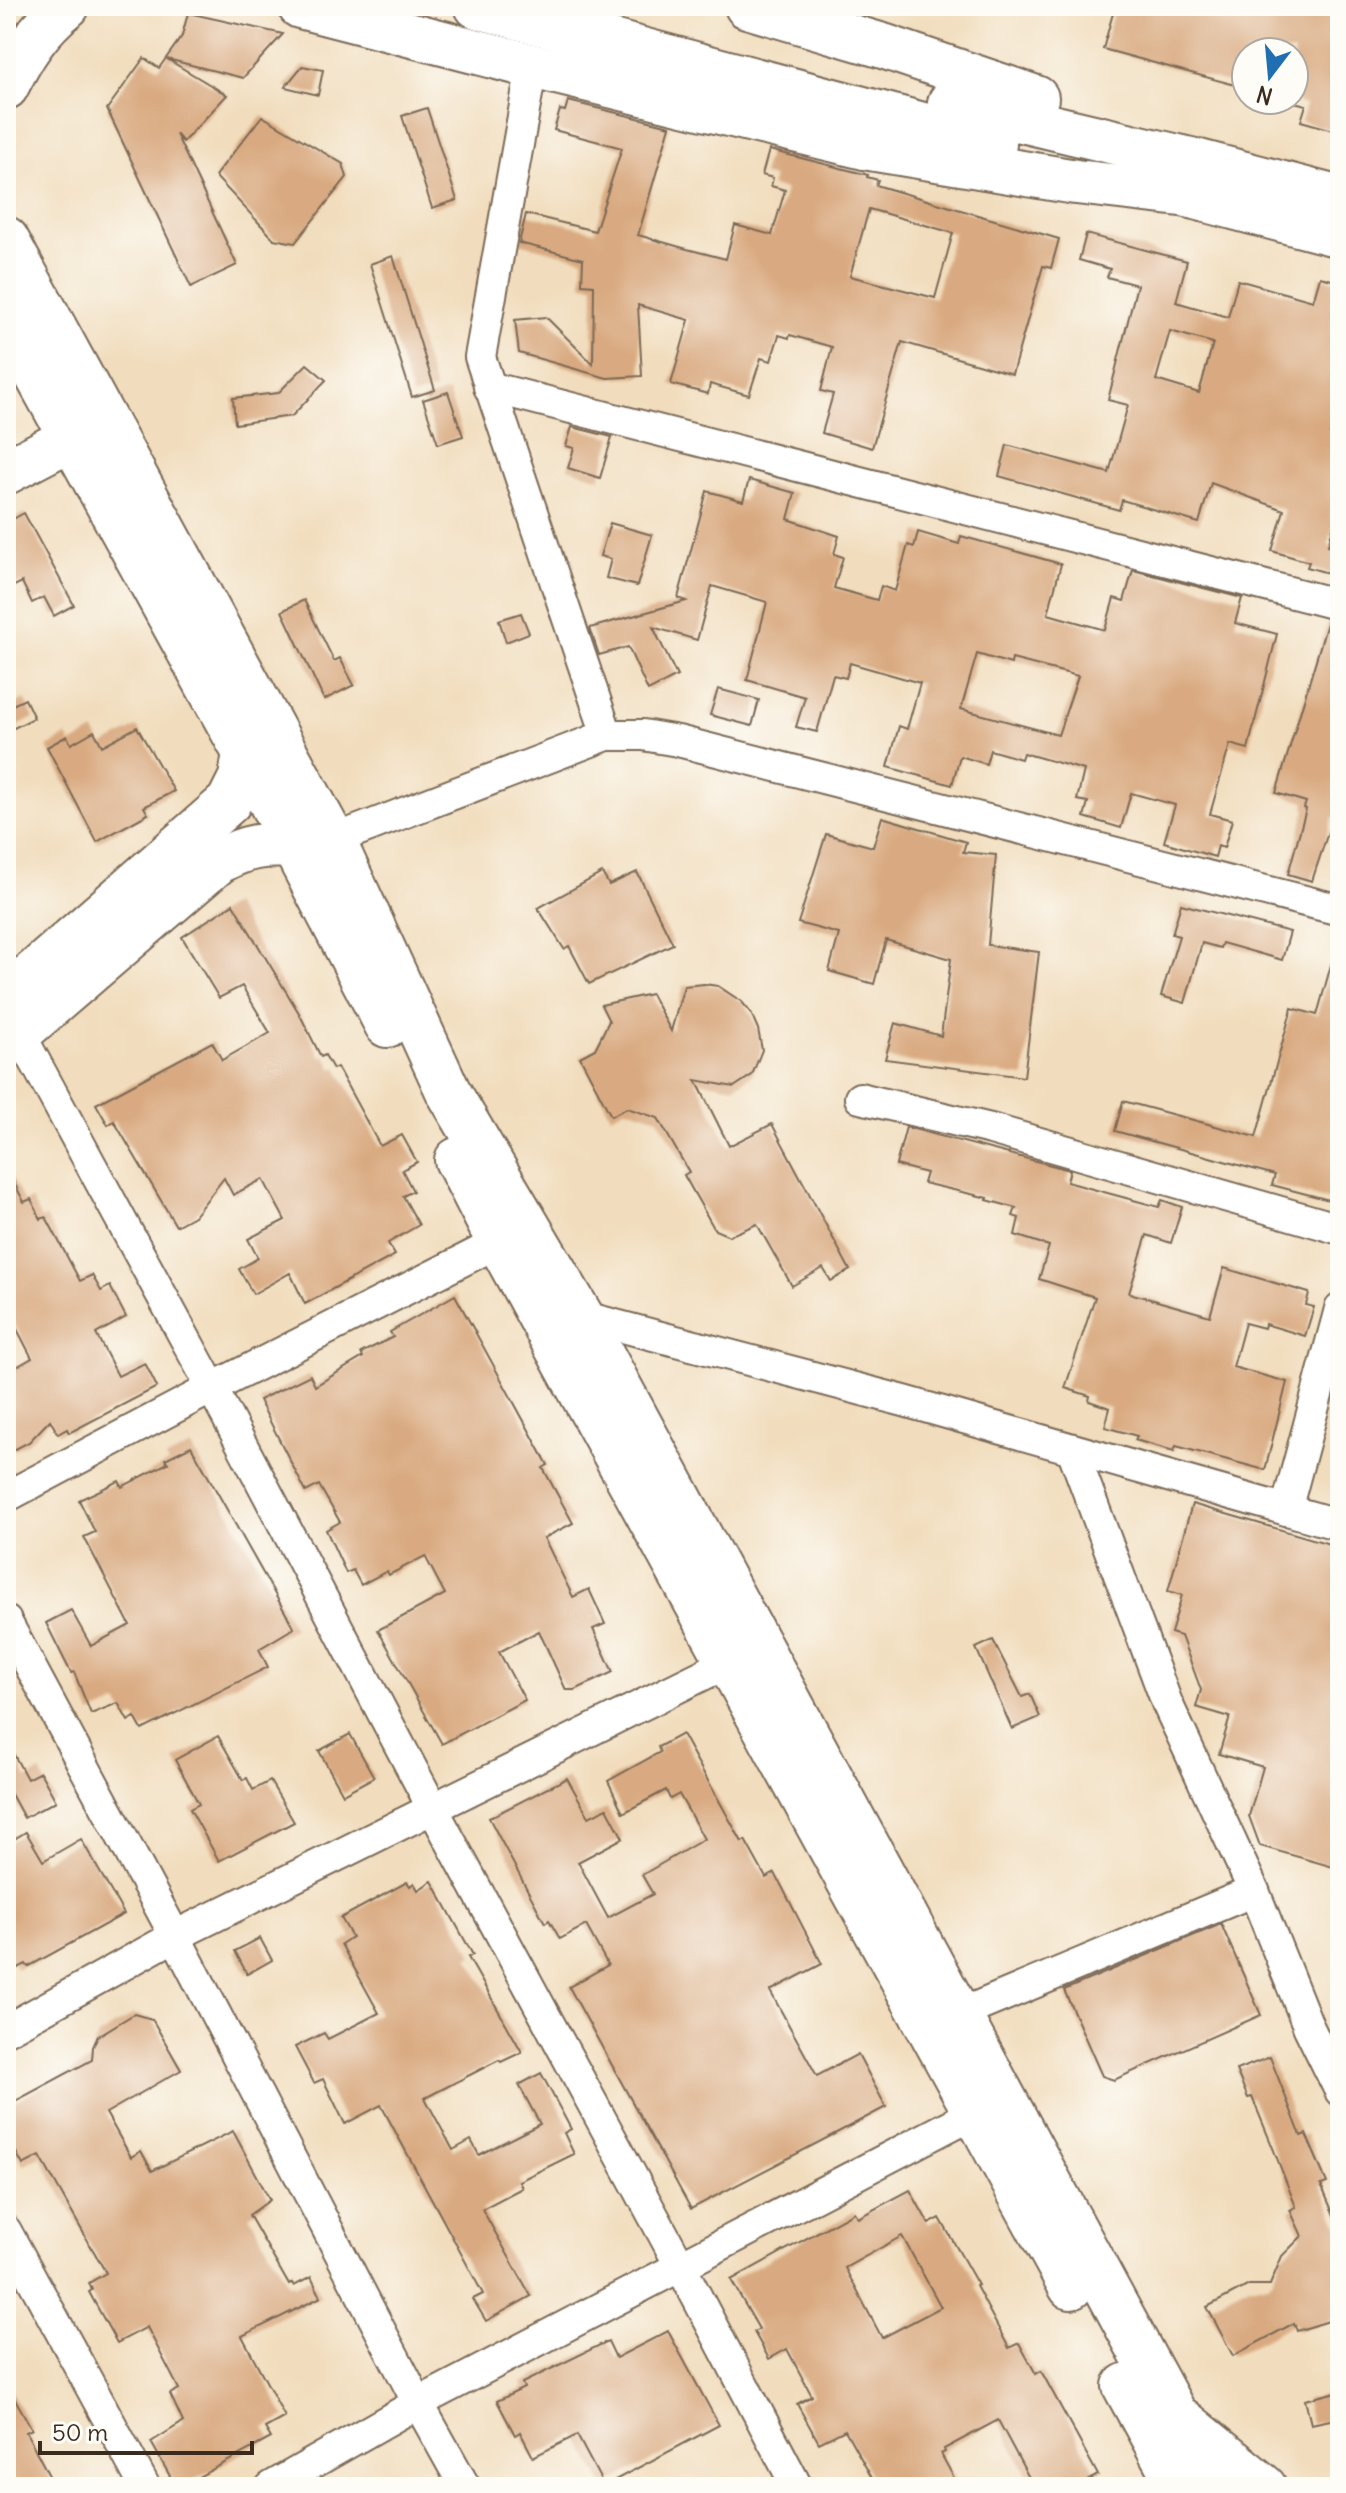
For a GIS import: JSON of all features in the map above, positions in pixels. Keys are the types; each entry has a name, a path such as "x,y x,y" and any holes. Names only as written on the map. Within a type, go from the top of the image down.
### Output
{"main road":[{"path":"6,87 19,60 44,24 67,6"},
{"path":"300,6 864,147 1076,182 1194,178"},
{"path":"477,6 802,80 1194,178 1340,199"},
{"path":"580,6 802,80"},
{"path":"747,6 977,77 1089,117 1194,178 1340,235"},
{"path":"6,239 314,843 448,1091 581,1316 1174,2413 1220,2487"},
{"path":"6,319 245,753 314,843 499,1242 1180,2487"},
{"path":"6,472 71,438"},
{"path":"10,1024 229,802 241,778 245,753"},
{"path":"10,1024 219,861 242,848 314,843"},
{"path":"1174,2413 1264,2487"}],"street":[{"path":"532,66 480,357 607,735"},
{"path":"489,387 1340,605"},
{"path":"314,843 607,735 643,735 678,741 1340,910"},
{"path":"10,1024 212,1388 432,1807 797,2487"},
{"path":"860,1098 1006,1133 1340,1229"},
{"path":"6,1497 499,1242"},
{"path":"1286,1510 1340,1309"},
{"path":"581,1316 904,1401 1340,1525"},
{"path":"1072,1449 1167,1703 1254,1891 1309,2028 1340,2091"},
{"path":"6,1621 465,2487"},
{"path":"6,2030 175,1936 729,1662"},
{"path":"960,2014 1254,1891"},
{"path":"271,2487 418,2403 976,2112"},
{"path":"6,2231 145,2487"}],"building":[{"path":"1115,6 1340,6 1340,132 1301,121 1303,116 1310,116 1310,36 1230,36 1230,84 1103,49"},
{"path":"188,13 283,34 243,78 167,59 227,95 183,142 176,134 237,265 191,287 107,109 144,58 159,68 182,36"},
{"path":"302,66 323,70 318,95 285,87"},
{"path":"568,101 670,126 638,235 687,249 726,259 735,225 772,235 785,190 771,186 773,178 762,175 769,150 868,175 878,180 876,185 1059,239 1051,268 1043,266 1012,374 902,342 872,448 822,433 833,394 821,391 832,347 790,335 789,338 779,335 771,361 761,358 749,395 710,384 708,394 671,384 689,320 638,305 642,376 607,378 519,353 515,320 546,317 593,364 594,285 582,284 583,259 519,243 526,214 595,231 622,148 554,130 560,110 565,111","holes":["869,209 953,233 935,298 850,276"]},
{"path":"427,108 457,200 432,208 402,116"},
{"path":"262,116 343,164 347,177 295,243 274,239 215,176"},
{"path":"1086,234 1187,261 1176,302 1228,317 1238,280 1313,301 1320,277 1340,282 1340,400 1330,434 1340,437 1340,504 1328,545 1340,548 1335,575 1307,567 1309,562 1272,551 1284,510 1211,483 1199,523 1122,500 1119,510 999,476 1007,445 1109,473 1128,405 1108,400 1137,285 1107,277 1110,269 1079,260","holes":["1170,331 1213,343 1199,393 1156,380"]},
{"path":"393,256 435,390 412,397 370,264"},
{"path":"307,364 326,380 292,416 235,424 233,398 278,393"},
{"path":"448,392 463,436 438,444 423,400"},
{"path":"572,427 612,437 600,478 568,468 574,448 566,446"},
{"path":"749,480 795,493 788,519 839,536 834,554 843,557 834,588 877,600 881,586 895,591 908,545 914,547 918,532 959,544 961,536 1061,564 1048,614 1105,630 1114,598 1124,601 1133,570 1242,598 1235,623 1277,634 1248,749 1230,744 1210,814 1232,820 1224,848 1218,846 1215,857 1164,842 1175,805 1131,793 1121,828 1084,817 1088,802 1077,800 1084,770 1023,753 1021,759 990,750 986,764 960,756 952,785 888,767 899,726 907,729 920,683 850,663 846,678 833,675 817,732 796,727 805,697 747,680 767,602 712,586 697,640 653,627 677,676 648,691 628,647 599,655 590,628 686,601 678,598 707,491 743,501","holes":["977,654 1011,664 1012,659 1078,676 1058,735 961,709"]},
{"path":"24,513 74,605 54,616 44,597 32,603 22,582 6,590 6,523"},
{"path":"610,523 652,535 637,586 606,578 611,559 600,556"},
{"path":"304,600 334,661 340,658 354,685 324,700 282,611"},
{"path":"521,613 529,633 506,642 499,620"},
{"path":"1328,620 1340,622 1340,818 1333,817 1312,881 1288,874 1306,802 1276,793"},
{"path":"718,689 759,700 752,726 710,715"},
{"path":"25,699 34,718 6,732 6,708"},
{"path":"137,727 174,791 144,807 148,814 97,842 47,747 67,736 71,744 94,731 102,746"},
{"path":"882,817 966,842 963,852 996,855 988,945 1039,952 1024,1077 885,1059 895,1023 941,1036 951,959 886,940 874,984 829,971 839,934 798,923 826,834 873,847"},
{"path":"637,872 673,944 589,984 569,946 564,949 538,908 602,873 609,885"},
{"path":"233,904 299,1013 321,1057 325,1055 333,1069 337,1067 380,1146 402,1135 417,1162 402,1170 413,1191 403,1196 419,1225 388,1243 395,1255 305,1304 290,1273 253,1294 239,1269 258,1258 248,1239 285,1220 263,1179 233,1195 224,1178 194,1216 176,1226 114,1121 108,1125 96,1104 212,1042 222,1060 270,1033 242,986 219,998 182,937"},
{"path":"1181,904 1290,932 1282,960 1222,943 1220,948 1202,943 1185,1003 1161,996 1179,936 1172,934"},
{"path":"1333,958 1340,958 1340,1175 1333,1201 1272,1185 1275,1175 1115,1131 1123,1101 1256,1137 1292,1008 1317,1015"},
{"path":"684,986 718,986 742,1002 758,1029 762,1050 752,1075 734,1087 696,1080 729,1146 772,1124 850,1270 831,1281 823,1268 792,1286 757,1224 729,1236 715,1230 684,1175 689,1172 658,1118 627,1108 611,1116 580,1057 595,1049 609,1021 601,1005 651,994 671,1031"},
{"path":"906,1127 1070,1170 1067,1182 1159,1207 1162,1200 1182,1207 1171,1243 1147,1235 1129,1293 1210,1316 1224,1268 1309,1293 1306,1305 1314,1307 1305,1336 1265,1324 1264,1328 1245,1323 1233,1367 1287,1382 1265,1470 1176,1446 1174,1451 1135,1440 1137,1436 1105,1427 1110,1408 1089,1401 1090,1396 1065,1388 1095,1297 1039,1279 1049,1246 1015,1235 1019,1218 1013,1216 1016,1208 923,1183 926,1173 896,1165"},
{"path":"6,1167 24,1202 31,1199 41,1219 46,1217 80,1281 92,1275 101,1291 110,1286 126,1317 96,1334 118,1376 145,1363 157,1387 69,1433 67,1429 58,1434 50,1420 29,1442 6,1454 6,1373 32,1358 6,1308"},
{"path":"455,1295 548,1465 543,1468 573,1523 544,1538 573,1597 589,1589 605,1624 593,1629 613,1672 575,1690 566,1690 539,1631 499,1652 525,1700 442,1744 378,1630 445,1594 425,1556 389,1575 387,1571 361,1585 353,1570 346,1573 326,1530 340,1522 319,1485 306,1492 259,1400 310,1375 315,1386 363,1357 361,1353 393,1337 390,1332"},
{"path":"191,1446 294,1628 259,1649 268,1667 142,1730 135,1717 128,1721 118,1703 91,1714 74,1672 71,1673 46,1623 71,1610 91,1646 130,1625 84,1537 95,1532 79,1500 119,1481 122,1487 168,1463 165,1459"},
{"path":"1192,1504 1340,1547 1340,1869 1260,1846 1249,1816 1263,1767 1219,1754 1230,1717 1196,1707 1201,1690 1181,1636 1171,1633 1182,1595 1168,1591"},
{"path":"993,1640 1022,1697 1030,1694 1040,1717 1012,1729 976,1648"},
{"path":"350,1734 374,1777 343,1794 319,1751"},
{"path":"682,1734 742,1842 745,1840 766,1878 775,1873 822,1964 770,1991 817,2076 858,2054 886,2107 691,2209 569,1987 608,1965 586,1925 560,1939 549,1920 545,1923 489,1818 567,1778 589,1817 607,1808 623,1838 578,1862 608,1918 653,1894 642,1875 704,1839 679,1794 670,1799 666,1790 623,1813 608,1781 660,1752 658,1747"},
{"path":"218,1736 243,1780 247,1778 253,1790 270,1781 294,1822 219,1861 190,1809 199,1804 175,1760"},
{"path":"6,1740 27,1779 40,1772 56,1801 24,1818 6,1785"},
{"path":"26,1832 43,1861 81,1839 124,1914 28,1967 26,1964 16,1969 6,1950 6,1844"},
{"path":"432,1881 473,1955 468,1957 522,2052 501,2062 499,2060 425,2098 453,2150 471,2140 479,2155 540,2124 519,2085 541,2073 571,2129 564,2133 574,2154 519,2181 522,2188 482,2209 531,2296 486,2321 473,2299 483,2294 381,2105 345,2124 323,2079 314,2083 295,2047 324,2033 328,2039 379,2013 341,1944 352,1937 341,1918 407,1882 410,1886 414,1883 418,1890"},
{"path":"1221,1924 1261,2015 1114,2080 1102,2076 1064,1990"},
{"path":"260,1938 272,1960 247,1974 235,1951"},
{"path":"134,2014 152,2019 181,2070 106,2113 131,2157 141,2151 152,2171 233,2131 270,2200 249,2215 289,2285 292,2283 294,2286 311,2277 321,2297 242,2336 285,2417 265,2428 271,2438 180,2487 176,2487 151,2442 183,2422 170,2394 179,2389 147,2327 117,2343 89,2292 92,2290 89,2283 106,2273 40,2156 23,2165 6,2134 6,2106 92,2060 98,2036"},
{"path":"1270,2057 1301,2136 1306,2134 1327,2183 1321,2185 1340,2229 1340,2315 1297,2331 1294,2323 1233,2356 1207,2307 1249,2285 1270,2285 1282,2256 1302,2236 1290,2210 1296,2207 1273,2148 1252,2097 1248,2098 1236,2070"},
{"path":"910,2190 929,2224 940,2218 1009,2348 1019,2343 1036,2374 1041,2371 1098,2475 1076,2487 1034,2487 998,2420 944,2449 945,2452 941,2454 959,2487 877,2487 845,2430 819,2443 797,2404 812,2396 787,2349 769,2359 754,2332 759,2329 731,2280 854,2212 858,2218","holes":["902,2236 941,2307 882,2338 845,2268"]},
{"path":"668,2331 719,2425 604,2486 577,2435 533,2457 520,2432 515,2435 497,2401 524,2388 522,2383 608,2341 616,2358"},
{"path":"6,2383 32,2429 26,2432 55,2487 6,2487"},
{"path":"1340,2391 1340,2418 1311,2424 1305,2400"}]}
